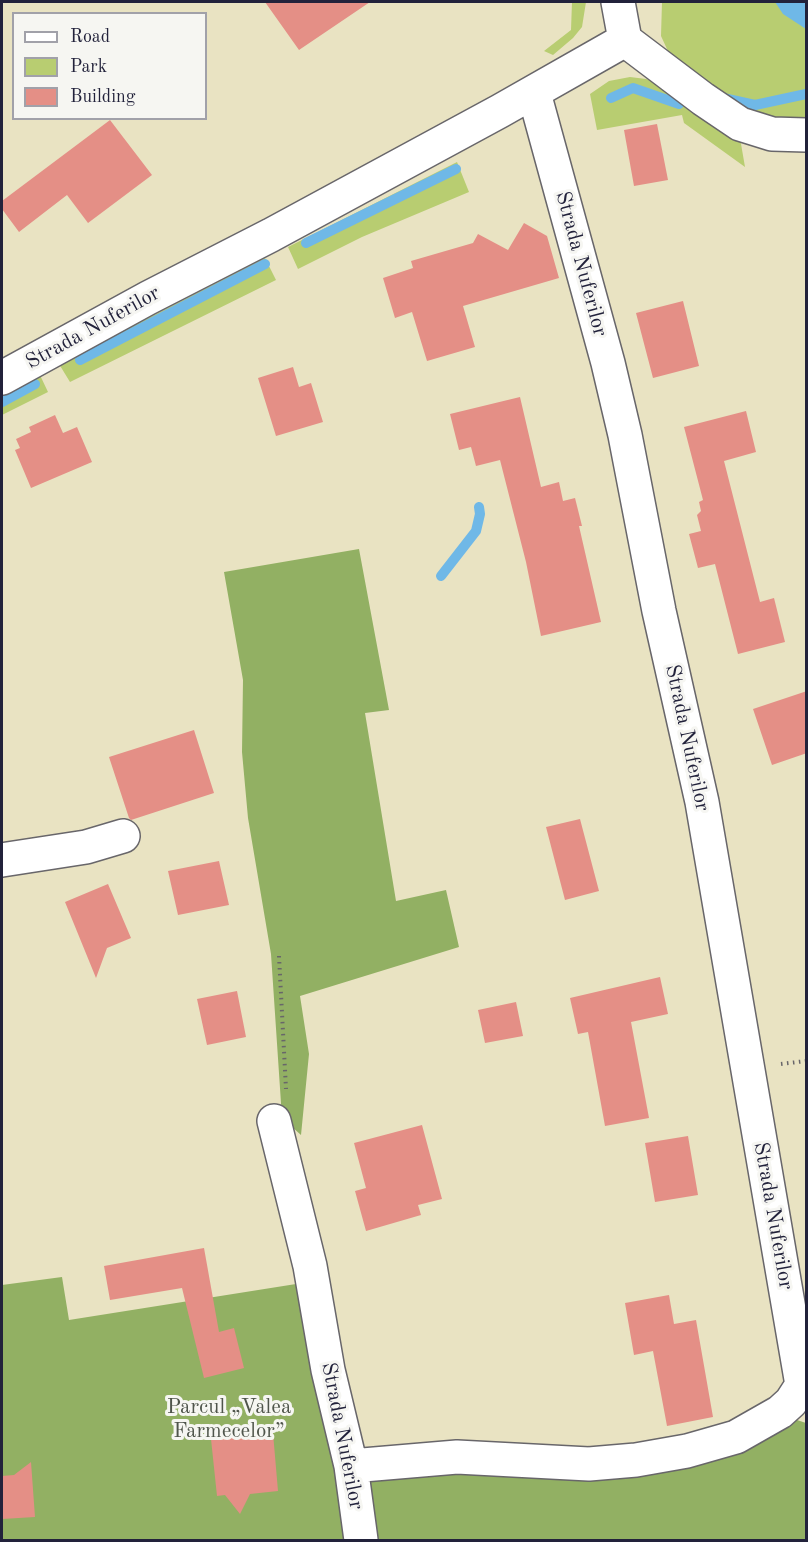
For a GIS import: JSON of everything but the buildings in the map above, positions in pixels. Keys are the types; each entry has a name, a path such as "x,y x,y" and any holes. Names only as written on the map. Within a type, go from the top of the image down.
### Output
{"street":[{"path":"618,2 625,40 703,99 740,124 772,134 807,135"},
{"name":"Strada Nuferilor","path":"2,378 534,93 625,40"},
{"name":"Strada Nuferilor","path":"534,93 605,352 625,435 659,612 702,802 804,1388"},
{"path":"2,860 86,847 123,836"},
{"name":"Strada Nuferilor","path":"280,1110 328,1370 351,1466 361,1540"},
{"path":"351,1466 457,1457 588,1464 636,1460 687,1451 736,1437 780,1412 804,1388"}],"path":[{"path":"279,956 280,1110"}],"green space":[{"path":"572,2 586,2 582,27 553,55 544,51 571,30"},
{"path":"662,2 806,2 806,123 750,116 673,62 661,36"},
{"path":"630,77 670,86 740,138 745,167 684,123 682,115 597,130 590,94 609,81"},
{"path":"457,162 469,192 362,237 298,269 288,247"},
{"path":"265,258 276,280 70,382 59,364"},
{"path":"39,373 48,392 2,415 2,394"},
{"path":"359,549 389,710 365,713 396,901 446,890 459,947 300,996 309,1054 301,1135 282,1118 271,954 248,818 242,752 243,680 224,572"},
{"name":"Parcul „Valea Farmecelor”","path":"62,1277 69,1320 327,1281 360,1455 577,1456 728,1431 770,1399 797,1420 806,1423 806,1540 2,1540 2,1285"}],"water":[{"path":"775,2 806,2 806,29 783,14"}],"waterway":[{"path":"611,98 633,88 679,104"},
{"path":"723,98 755,105 806,94"},
{"path":"306,243 456,169"},
{"path":"80,360 265,264"},
{"path":"2,402 35,384"},
{"path":"441,576 476,531 480,514 479,507"}]}
